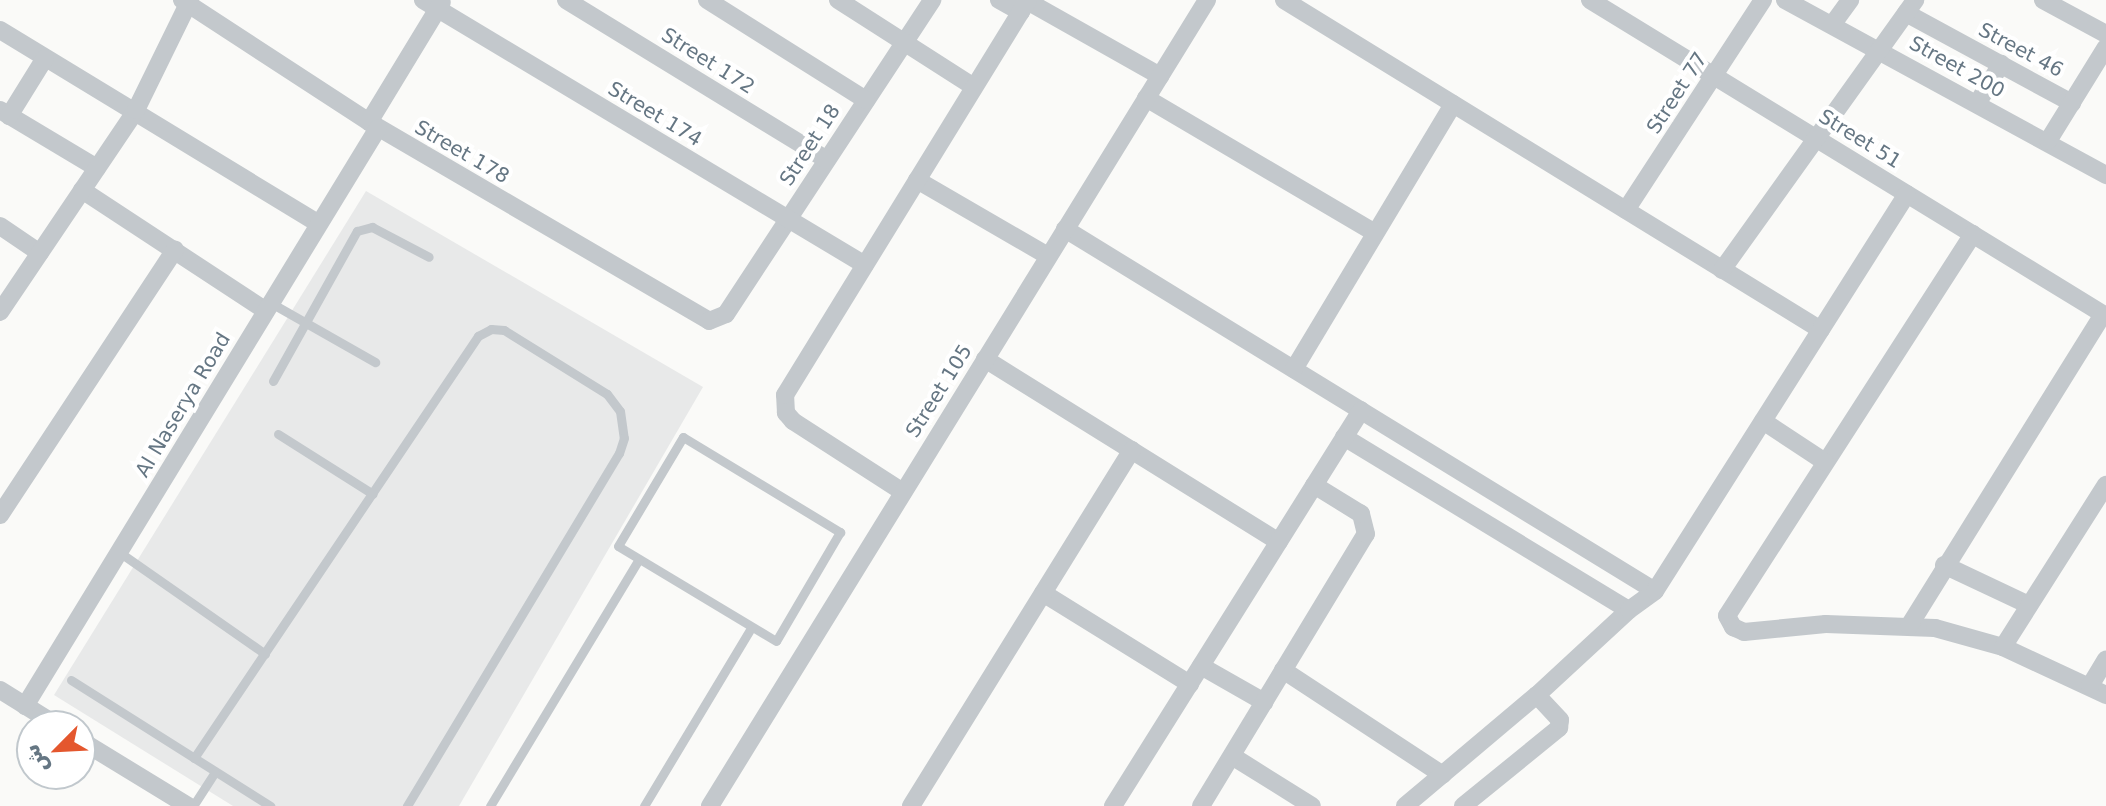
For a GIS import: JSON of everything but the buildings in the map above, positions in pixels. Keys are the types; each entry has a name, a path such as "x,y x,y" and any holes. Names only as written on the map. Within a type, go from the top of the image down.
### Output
{"street":[{"name":"Street 172","path":"566,0 827,160"},
{"path":"707,0 866,100"},
{"path":"838,0 974,87"},
{"name":"Street 18","path":"726,314 932,0"},
{"path":"999,0 1025,4 1160,76"},
{"name":"Street 105","path":"710,806 1207,0"},
{"path":"1284,0 1821,330"},
{"name":"Street 51","path":"1590,0 2104,315"},
{"name":"Street 77","path":"1626,210 1763,0"},
{"name":"Street 200","path":"1785,0 2106,175"},
{"path":"1832,25 1850,0"},
{"path":"2043,0 2106,34"},
{"path":"0,312 136,110 187,1"},
{"name":"Street 178","path":"187,1 373,125 704,320 718,320 726,314"},
{"name":"Al Naserya Road","path":"25,706 319,224 434,3"},
{"name":"Street 174","path":"434,3 865,265"},
{"path":"903,492 793,421 784,404 785,395 1025,4"},
{"path":"1722,270 1911,6"},
{"name":"Street 46","path":"1911,6 2001,64 2072,103"},
{"path":"0,30 319,224"},
{"path":"2048,141 2106,47"},
{"path":"45,58 4,113 97,168"},
{"path":"1977,104 2001,64"},
{"path":"1146,98 1375,233"},
{"path":"1294,369 1453,104"},
{"path":"917,180 1048,256"},
{"path":"82,190 268,307"},
{"path":"1405,806 1537,695 1629,610 1655,591 1907,194"},
{"path":"0,226 40,253"},
{"path":"1065,229 1655,591"},
{"path":"1973,234 1728,610 1729,622 1744,632 1826,624 1935,628 2003,647 2098,690 2106,659"},
{"path":"0,515 175,250"},
{"path":"1909,626 1944,565 2104,315"},
{"path":"985,359 1279,542"},
{"path":"1113,806 1361,410"},
{"path":"1763,421 1825,462"},
{"path":"1344,437 1629,610"},
{"path":"915,804 1132,450"},
{"path":"1201,806 1366,534 1361,514 1314,485"},
{"path":"2003,647 2106,485"},
{"path":"1944,565 2029,605"},
{"path":"1043,593 1190,684"},
{"path":"1201,666 1264,702"},
{"path":"1283,670 1443,775"},
{"path":"0,690 32,710"},
{"path":"1463,806 1559,728 1560,720 1537,695"},
{"path":"96,750 190,806"},
{"path":"1232,756 1312,806"}],"lane":[{"path":"273,381 361,228 377,228 429,257"},
{"path":"268,307 305,322 375,362"},
{"path":"194,758 478,336 491,329 511,332 598,388 614,402 623,421 619,453 407,806"},
{"path":"278,434 373,494"},
{"path":"689,437 840,532 779,639 772,640 639,559 620,548 618,541 679,440 689,437"},
{"path":"119,552 265,654"},
{"path":"490,806 639,559"},
{"path":"644,806 751,628"},
{"path":"71,680 270,806"},
{"path":"190,806 215,772"}],"shaded area":[{"path":"366,191 703,387 459,806 233,806 96,721 96,710 78,710 54,695"}]}
